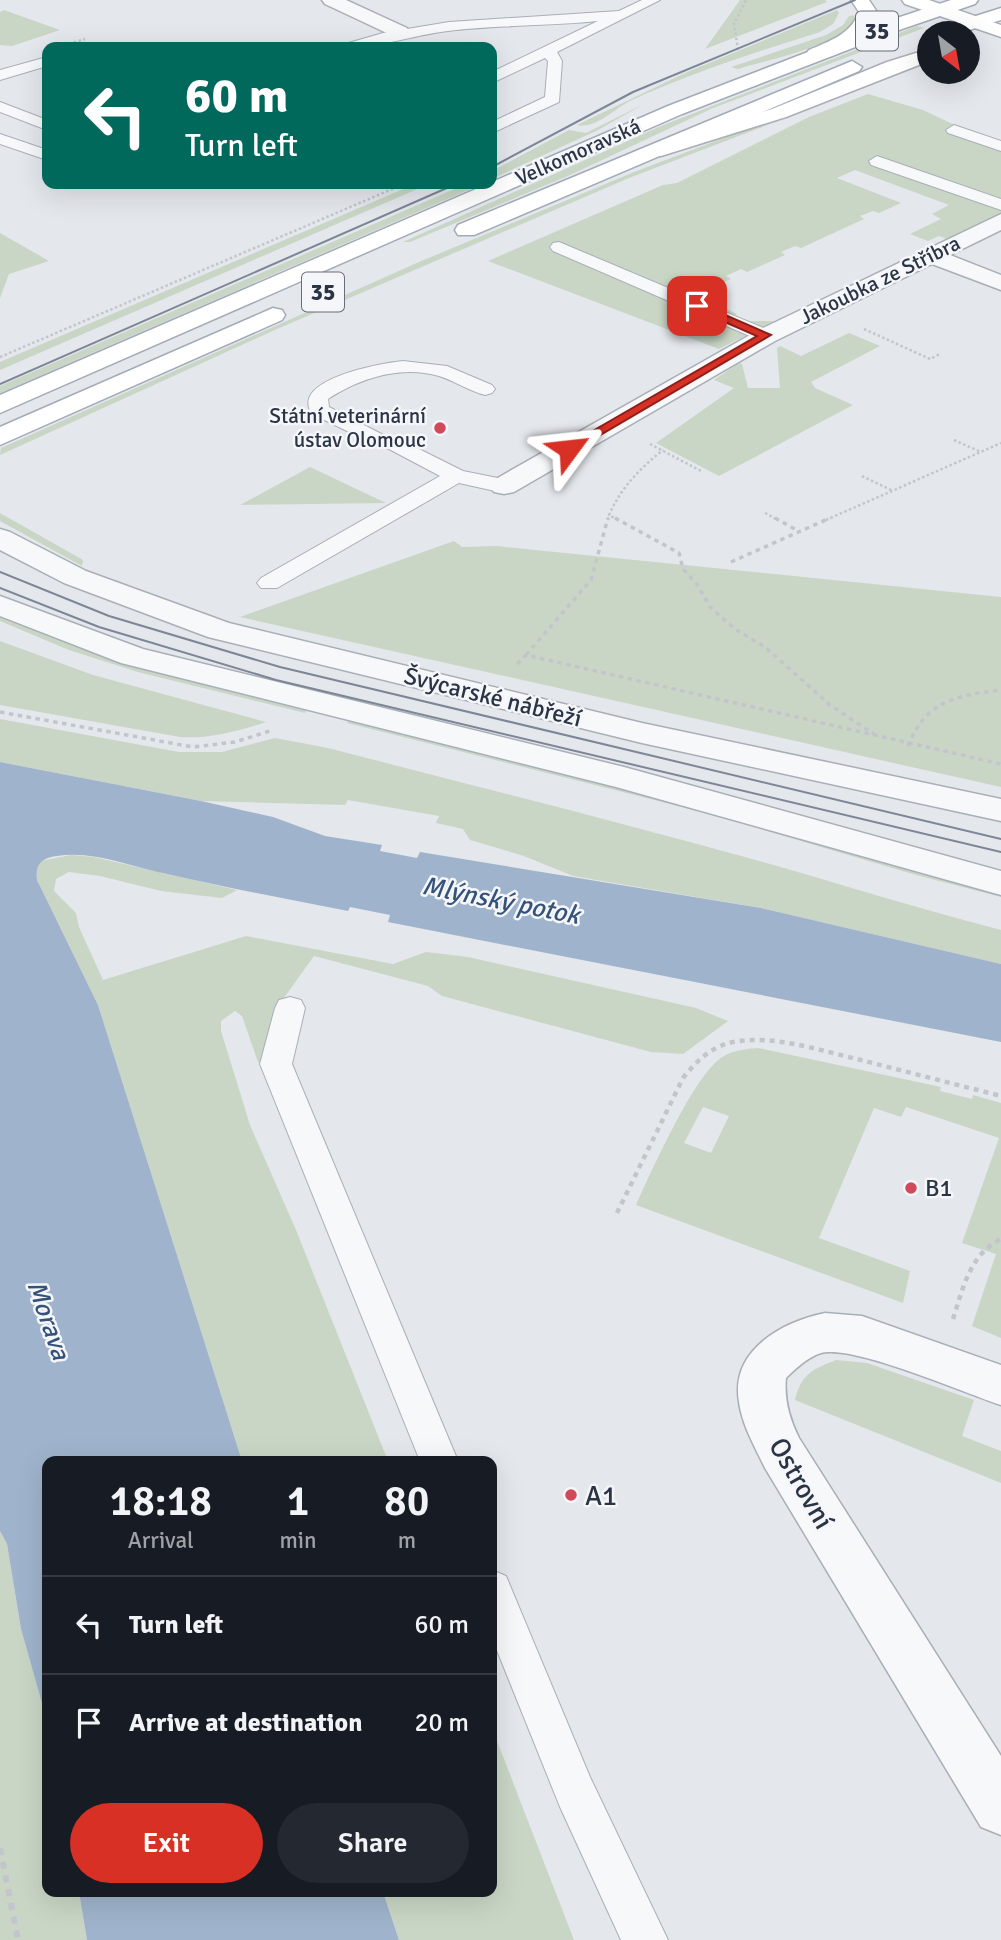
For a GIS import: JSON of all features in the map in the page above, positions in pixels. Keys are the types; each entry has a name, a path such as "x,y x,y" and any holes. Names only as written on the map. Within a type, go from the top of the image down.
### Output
{"main road":[{"path":"816,54 843,41 863,27 868,12 860,0"},
{"path":"911,0 973,21"},
{"name":"Velkomoravská","path":"497,187 610,137 816,54 969,0"},
{"path":"979,21 1001,14"},
{"path":"980,23 1001,31"},
{"name":"Velkomoravská","path":"445,239 917,42"},
{"path":"649,154 779,113 917,60"},
{"name":"Velkomoravská","path":"0,405 492,189"},
{"name":"35","path":"0,437 298,303"}],"street":[{"path":"331,0 400,32"},
{"name":"Jakoubka ze Stříbra","path":"504,486 765,335 1001,221"},
{"path":"930,255 1001,283"},
{"name":"Švýcarské nábřeží","path":"0,538 75,577 219,631 682,743 1001,810"},
{"name":"Švýcarské nábřeží","path":"0,605 79,638 132,656 624,778 1001,883"},
{"name":"Ostrovní","path":"1001,1385 875,1340 832,1332 812,1335 772,1360 762,1383 761,1397 782,1453 1001,1807"}],"lane":[{"path":"497,76 653,0"},
{"path":"367,42 400,32 440,26 618,15"},
{"path":"497,126 553,99 555,61 548,50"},
{"path":"0,75 42,62"},
{"path":"0,107 42,123"},
{"path":"954,130 1001,146"},
{"path":"0,139 42,153"},
{"path":"877,161 1001,205"},
{"path":"559,247 765,335"},
{"path":"485,389 437,369 419,366 375,370 352,377 318,397 318,410 456,476 504,486"},
{"path":"269,583 456,476"},
{"path":"290,1008 276,1064 437,1456"},
{"path":"497,1601 575,1792 645,1940"}],"path":[{"path":"738,51 733,37 734,21 746,0"},
{"path":"76,42 85,39"},
{"path":"0,357 392,189"},
{"path":"856,326 930,359 940,354"},
{"path":"612,424 701,471"},
{"path":"954,440 981,452"},
{"path":"731,562 1001,443"},
{"path":"517,664 590,580 615,502 637,470 663,450"},
{"path":"862,476 893,491"},
{"path":"765,513 800,532"},
{"path":"609,515 679,553 683,569 697,584 710,607 735,629 765,647 830,705 887,743"},
{"path":"526,655 1001,764"},
{"path":"906,751 926,713 946,700 1001,690"},
{"path":"0,712 193,747 235,742 276,729"},
{"path":"617,1213 652,1136 683,1078 698,1059 714,1049 737,1041 766,1040 827,1052 1001,1096"},
{"path":"950,1329 973,1264 981,1251 1001,1239"},
{"path":"0,1848 19,1940"}],"green space":[{"path":"740,0 825,0 827,2 705,49"},
{"path":"4,10 60,30 12,46 0,45 0,12"},
{"path":"837,10 839,13 833,24 820,32 700,72 630,101 598,121 577,125 685,73"},
{"path":"858,15 851,26 823,43 738,69 731,67 826,35 843,25 849,16"},
{"path":"917,26 917,31 713,108 568,176 410,242 403,242 661,126"},
{"path":"917,65 917,68 629,178 277,329 0,455 1,448 419,262 634,172"},
{"path":"868,94 923,110 959,127 1001,141 1001,213 947,239 939,236 928,241 910,234 941,219 932,214 949,205 855,170 837,178 901,203 879,213 873,211 860,216 864,219 801,248 795,246 781,252 785,255 747,272 741,269 726,276 731,279 696,295 737,314 730,317 742,321 774,321 719,349 488,261 663,185 677,183 809,117"},
{"path":"644,104 598,130 497,177 497,168 569,130 586,133"},
{"path":"403,189 417,189 0,370 0,362"},
{"path":"454,189 470,189 0,393 0,386"},
{"path":"0,233 49,261 9,274 0,298"},
{"path":"849,333 880,346 811,382 815,388 853,405 719,476 656,443 734,388 714,380 739,363 742,364 748,388 780,388 777,348 780,346 801,356"},
{"path":"310,467 386,503 240,505"},
{"path":"0,513 83,560 82,566 0,521"},
{"path":"454,541 462,547 496,546 1001,597 1001,787 240,617"},
{"path":"0,613 307,708 305,713 138,672 69,650 0,621"},
{"path":"0,641 93,675 266,722 223,734 180,737 0,705"},
{"path":"0,719 179,752 222,752 275,738 328,748 693,843 1001,930 1001,964 761,908 573,876 524,856 470,840 463,829 436,823 439,816 348,800 345,805 201,801 0,762"},
{"path":"350,719 674,799 1001,891 1001,897 916,875 710,814 347,723"},
{"path":"71,855 94,857 237,890 222,898 161,891 100,876 69,872 56,879 54,891 76,913 79,927 103,980 246,936 393,964 426,952 468,957 696,1008 728,1021 683,1054 651,1052 442,996 428,986 314,956 281,1002 268,1063 258,1062 242,1016 235,1011 221,1021 221,1031 250,1125 296,1230 386,1456 240,1456 98,1005 37,880 36,869 40,861"},
{"path":"758,1048 941,1087 940,1091 972,1099 973,1095 1001,1103 1001,1338 972,1326 996,1254 962,1243 999,1138 906,1107 901,1117 874,1108 819,1238 910,1271 903,1303 636,1205 672,1129 706,1073 726,1055","holes":["703,1107 729,1116 711,1153 684,1143"]},
{"path":"836,1360 867,1363 974,1400 962,1436 1001,1451 1001,1483 795,1400 801,1384 809,1374"},
{"path":"0,1531 7,1544 21,1629 42,1703 42,1897 80,1897 87,1940 0,1940"},
{"path":"497,1741 574,1940 399,1940 385,1897 497,1897"}],"water":[{"path":"0,762 273,817 325,836 382,845 380,851 417,858 420,852 761,908 1001,964 1001,1042 388,922 390,915 350,907 348,911 97,857 70,855 43,860 38,866 37,880 98,1005 240,1456 42,1456 42,1703 21,1629 7,1544 0,1531"},
{"path":"80,1897 385,1897 399,1940 87,1940"}],"tram line":[{"path":"497,164 633,92 855,0"},
{"path":"0,384 445,189"},
{"path":"0,572 109,616 280,667 1001,839"},
{"path":"0,588 99,627 276,680 1001,852"}],"place":[{"name":"Státní veterinární ústav Olomouc","path":"440,428"},
{"name":"B1","path":"911,1188"},
{"name":"A1","path":"571,1495"}],"route":[{"path":"569,449 765,335 697,306"}],"water label":[{"name":"Mlýnský potok","path":"501,900"},
{"name":"Morava","path":"49,1320"}]}
